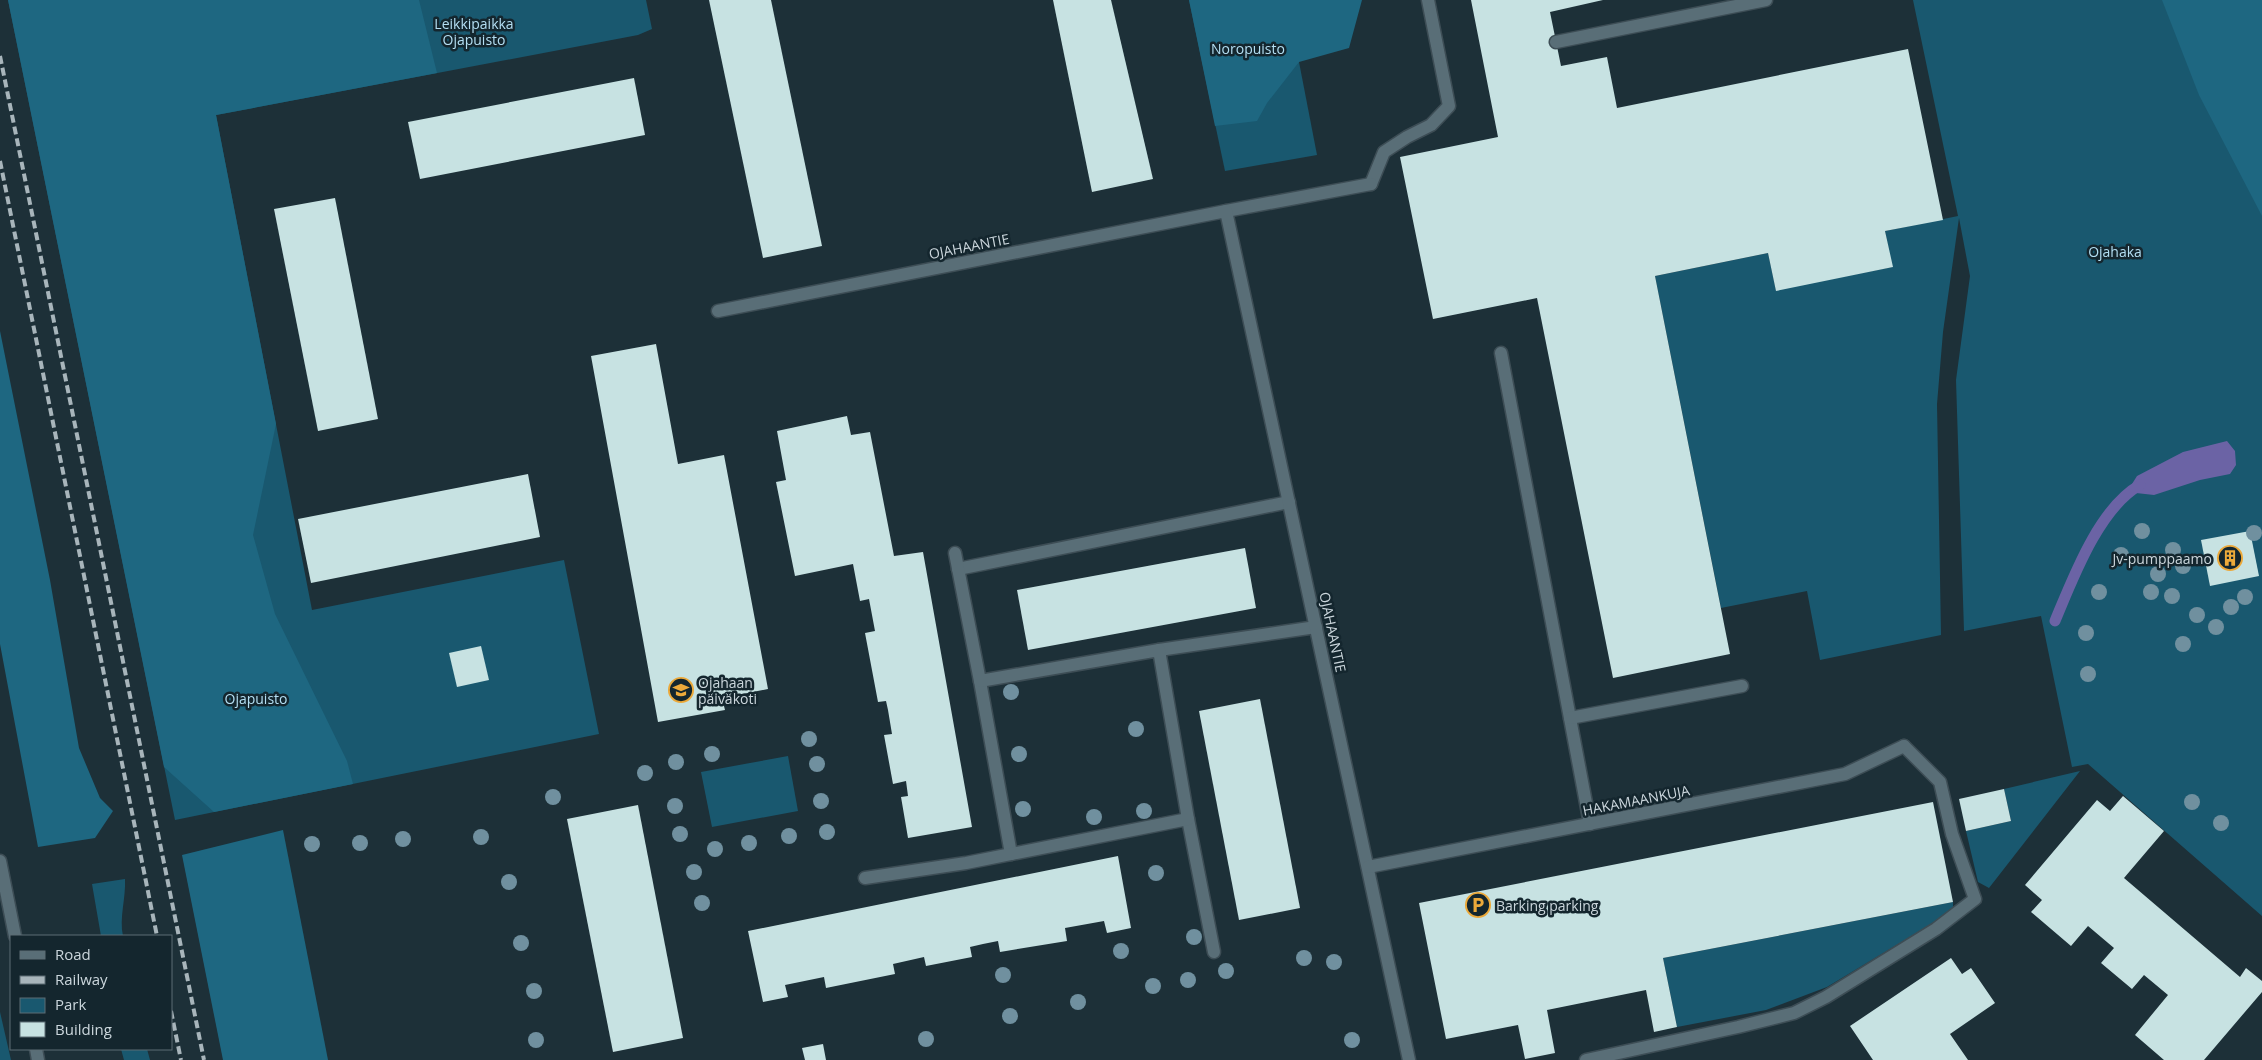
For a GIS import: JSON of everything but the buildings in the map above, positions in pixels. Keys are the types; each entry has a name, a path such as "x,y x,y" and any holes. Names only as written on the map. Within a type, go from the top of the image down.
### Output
{"street":[{"name":"OJAHAANTIE","path":"718,311 1371,184 1384,152 1407,136 1431,125 1449,106 1428,0"},
{"path":"1556,42 1766,0"},
{"name":"OJAHAANTIE","path":"1226,212 1409,1060"},
{"path":"1501,353 1590,824"},
{"path":"958,569 1289,502"},
{"path":"955,553 1011,854"},
{"path":"980,681 1158,650 1316,627"},
{"path":"1158,650 1214,952"},
{"path":"1570,718 1742,686"},
{"name":"HAKAMAANKUJA","path":"1368,867 1845,774 1904,746 1940,782 1952,834 1976,899 1936,929 1826,997 1794,1013 1738,1028 1586,1060"},
{"path":"865,878 1011,854 1188,819"},
{"path":"0,861 14,935"}],"green space":[{"name":"Ojapuisto","path":"8,0 646,0 652,29 638,35 216,115 312,610 564,560 599,734 175,820"},
{"name":"Ojapuisto","path":"8,0 419,0 437,73 216,115 276,424 253,535 275,614 347,761 353,784 214,812 164,767"},
{"name":"Noropuisto","path":"1189,0 1287,0 1317,155 1225,171"},
{"name":"Noropuisto","path":"1189,0 1362,0 1349,48 1299,62 1267,103 1257,121 1215,126"},
{"name":"Ojahaka","path":"1913,0 2262,0 2262,916 2088,764 2072,767 2041,616 1964,631 1956,380 1970,276 1959,218 1943,332 1937,404 1941,635 1820,660 1807,591 1721,608 1655,276 1768,253 1776,290 1892,267 1885,231 1958,216"},
{"path":"2162,0 2262,0 2262,216 2199,95"},
{"path":"0,331 50,580 79,748 100,798 113,811 95,838 38,847 0,644"},
{"path":"788,756 798,811 712,827 701,772"},
{"path":"2080,771 1989,888 1978,882 1966,831 2011,821 2004,789"},
{"path":"283,830 328,1060 223,1060 182,855"},
{"path":"125,879 123,935 101,935 92,884"},
{"path":"1953,902 1953,911 1827,987 1766,1010 1677,1027 1663,958"},
{"path":"0,1012 11,1060 0,1060"},
{"path":"121,1050 147,1050 150,1060 124,1060"}],"shaded area":[{"path":"2227,441 2235,451 2236,465 2230,474 2200,480 2154,495 2127,492 2137,476 2183,452"}],"waterway":[{"path":"2055,621 2079,565 2100,527 2125,496 2140,485"}],"railway":[{"path":"0,56 204,1060"},
{"path":"0,161 157,935"},
{"path":"172,1016 181,1060"}],"place":[{"name":"Jv-pumppaamo","path":"2230,558"},
{"name":"Ojahaan päiväkoti","path":"681,690"},
{"name":"Barking parking","path":"1478,905"}],"park label":[{"name":"Leikkipaikka Ojapuisto","path":"474,32"}]}
